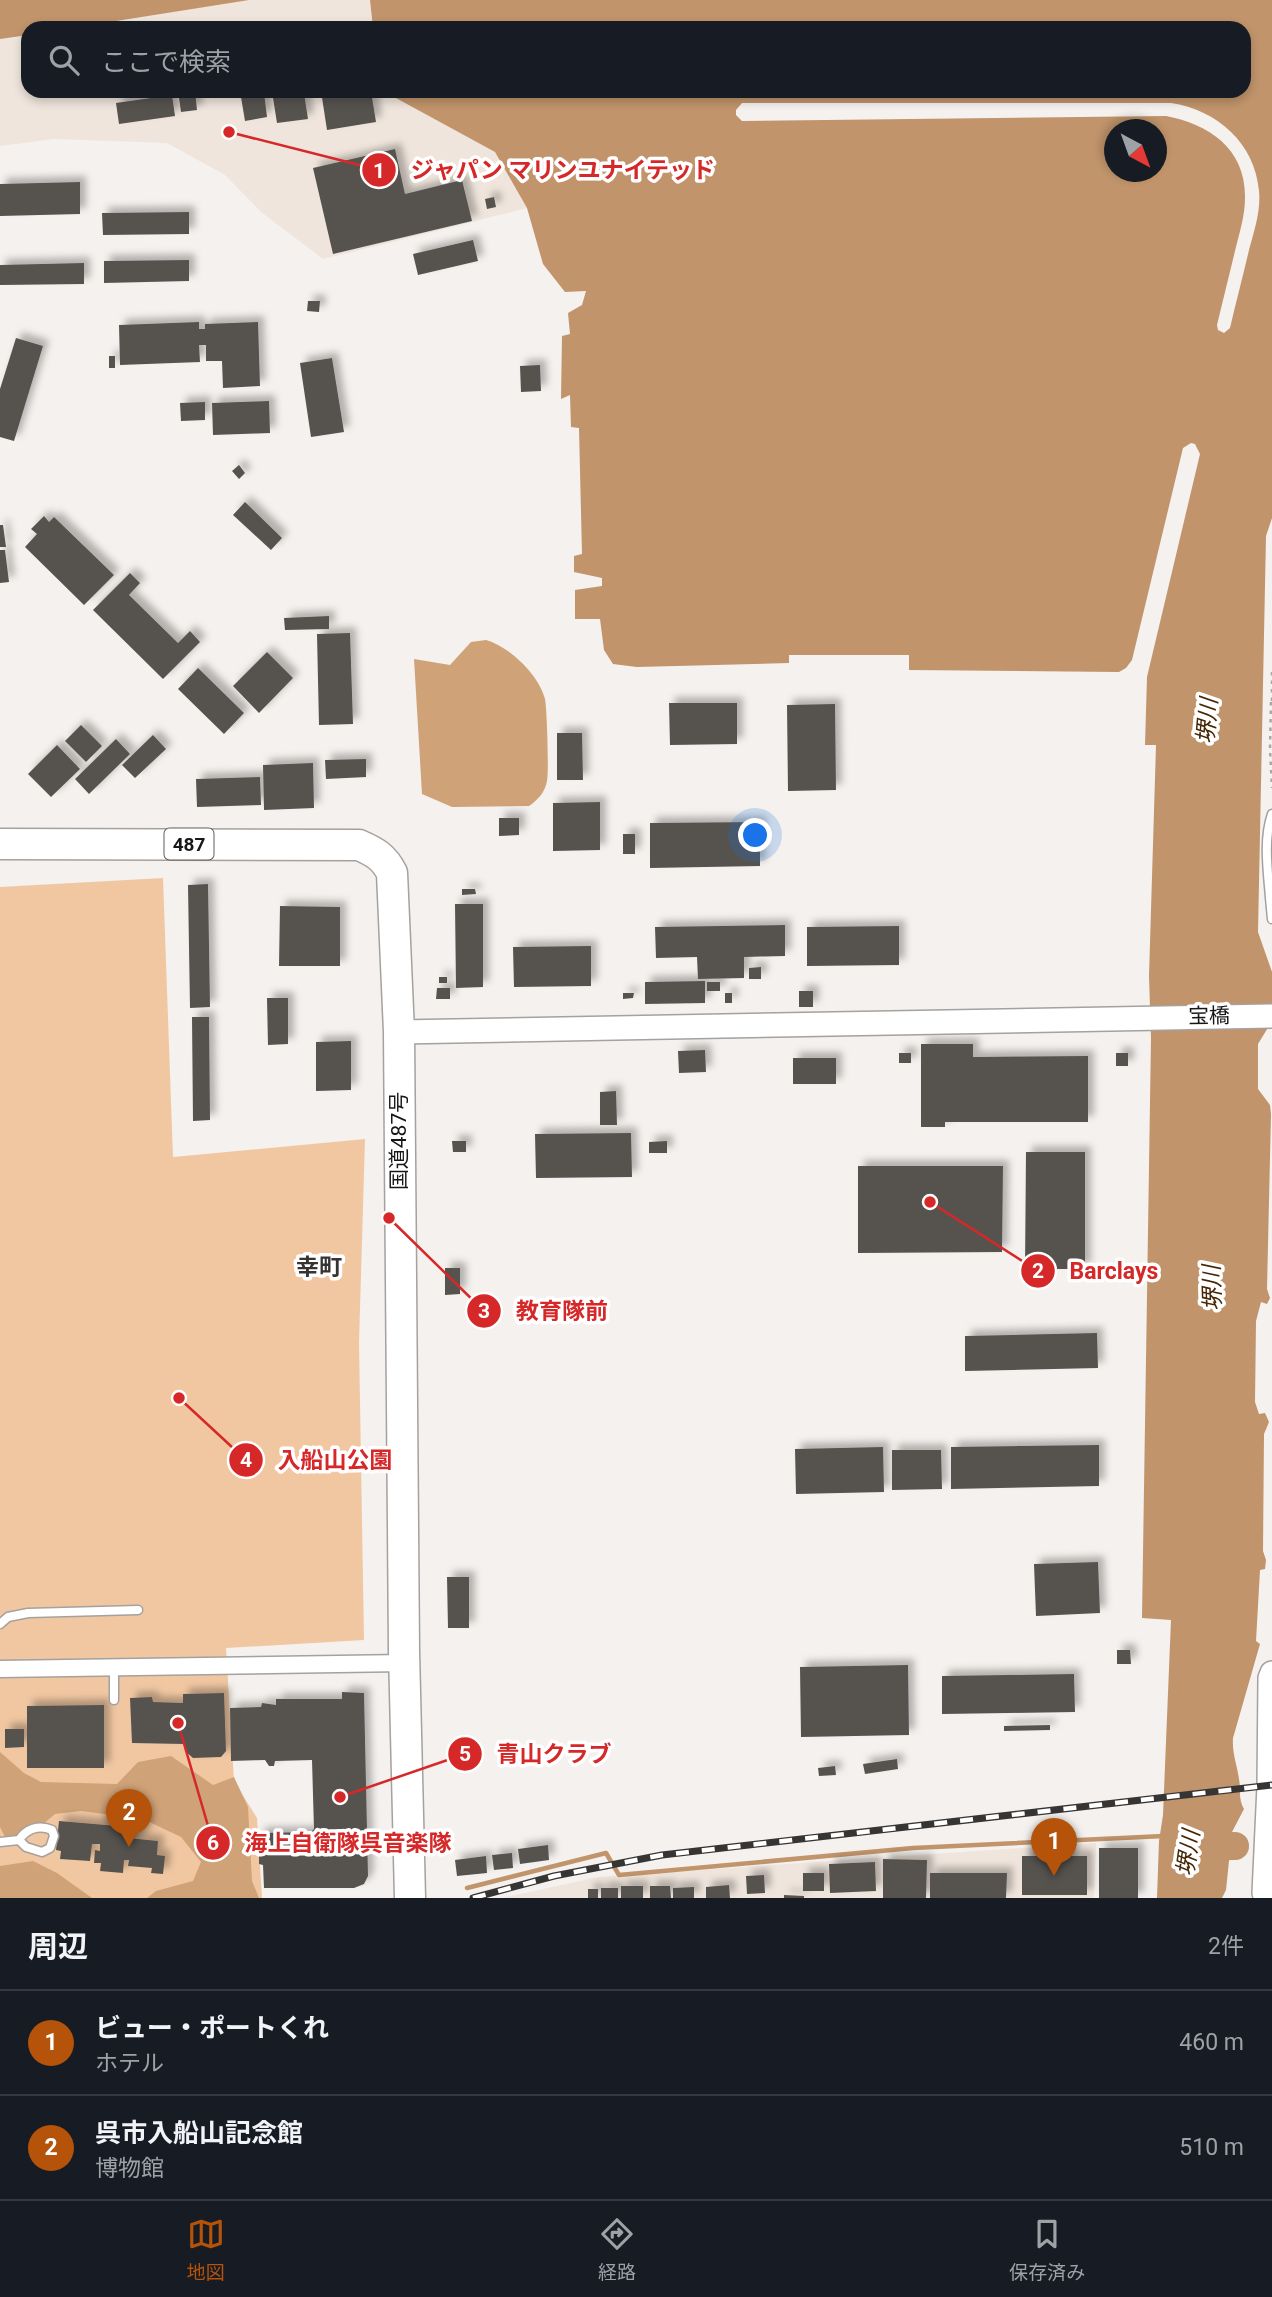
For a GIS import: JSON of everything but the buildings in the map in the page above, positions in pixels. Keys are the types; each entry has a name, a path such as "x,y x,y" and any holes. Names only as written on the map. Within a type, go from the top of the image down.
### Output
{"highway":[{"name":"国道487号","path":"0,844 359,845 376,852 386,861 391,873 398,1032 410,1898"}],"street":[{"name":"宝橋","path":"398,1032 1272,1016"},
{"path":"0,1669 405,1663"},
{"path":"1266,1898 1264,1893 1272,1673"}],"lane":[{"path":"1272,814 1268,825 1267,862 1272,919"},
{"path":"0,1624 8,1617 27,1614 138,1609"},
{"path":"114,1668 114,1700"},
{"path":"0,1842 19,1840"}],"path":[{"path":"1272,672 1272,788"}],"shaded area":[{"path":"0,0 370,0 372,21 21,21 21,98 396,98 495,152 527,208 323,259 261,212 225,175 167,143 54,139 0,146"},
{"path":"486,640 505,649 522,663 537,681 545,699 547,781 541,795 529,806 452,807 422,794 414,659 450,665 471,642"},
{"path":"163,878 173,1157 365,1139 359,1343 364,1640 226,1648 234,1781 257,1818 262,1898 0,1898 0,887"},
{"path":"0,1752 24,1773 41,1782 117,1784 138,1762 171,1756 213,1785 234,1777 248,1807 252,1881 259,1898 147,1898 156,1891 193,1881 201,1862 181,1837 143,1819 81,1811 55,1814 28,1837 5,1837 0,1827"},
{"path":"1096,1843 1094,1898 502,1898 598,1877"},
{"path":"33,1861 57,1873 92,1898 0,1898 0,1866"}],"water":[{"path":"0,0 249,0 116,21 21,21 21,36 0,39"},
{"name":"堺川","path":"370,0 1272,0 1272,518 1266,536 1258,932 1272,972 1272,1021 1258,1044 1258,1089 1270,1105 1271,1114 1267,1289 1270,1298 1267,1304 1261,1302 1256,1321 1255,1402 1259,1414 1265,1413 1269,1422 1264,1434 1263,1551 1266,1560 1265,1569 1260,1570 1256,1641 1260,1644 1233,1738 1240,1798 1244,1809 1232,1832 1226,1890 1222,1898 1157,1898 1171,1620 1142,1618 1151,1038 1149,976 1156,745 1145,745 1147,677 1200,454 1195,444 1191,443 1183,448 1132,660 1119,672 909,670 909,655 789,655 789,663 637,667 613,664 604,650 600,619 575,619 575,590 602,586 602,578 574,572 574,556 582,554 579,428 571,427 570,395 561,399 562,336 570,334 568,313 582,305 586,291 565,292 543,264 527,208 495,152 396,98 1251,98 1251,21 372,21","holes":["742,103 1171,103 1188,107 1218,121 1242,144 1256,174 1259,191 1257,221 1230,328 1224,333 1218,330 1217,325 1243,218 1244,181 1232,153 1222,142 1197,125 1166,116 742,121 736,115 736,110"]}],"waterway":[{"path":"467,1888 606,1853 619,1875 913,1848 1164,1836"},
{"name":"堺川","path":"1193,1847 1235,1846"}],"railway":[{"path":"473,1898 554,1876 662,1855 1272,1785"}],"place":[{"name":"ジャパン マリンユナイテッド","path":"229,132"},
{"name":"Barclays","path":"930,1202"},
{"name":"教育隊前","path":"389,1218"},
{"name":"入船山公園","path":"179,1398"},
{"name":"海上自衛隊呉音楽隊","path":"178,1723"},
{"name":"青山クラブ","path":"340,1797"},
{"name":"呉市入船山記念館","path":"129,1847"},
{"name":"ビュー・ポートくれ","path":"1054,1876"}],"district":[{"name":"幸町","path":"319,1267"}]}
